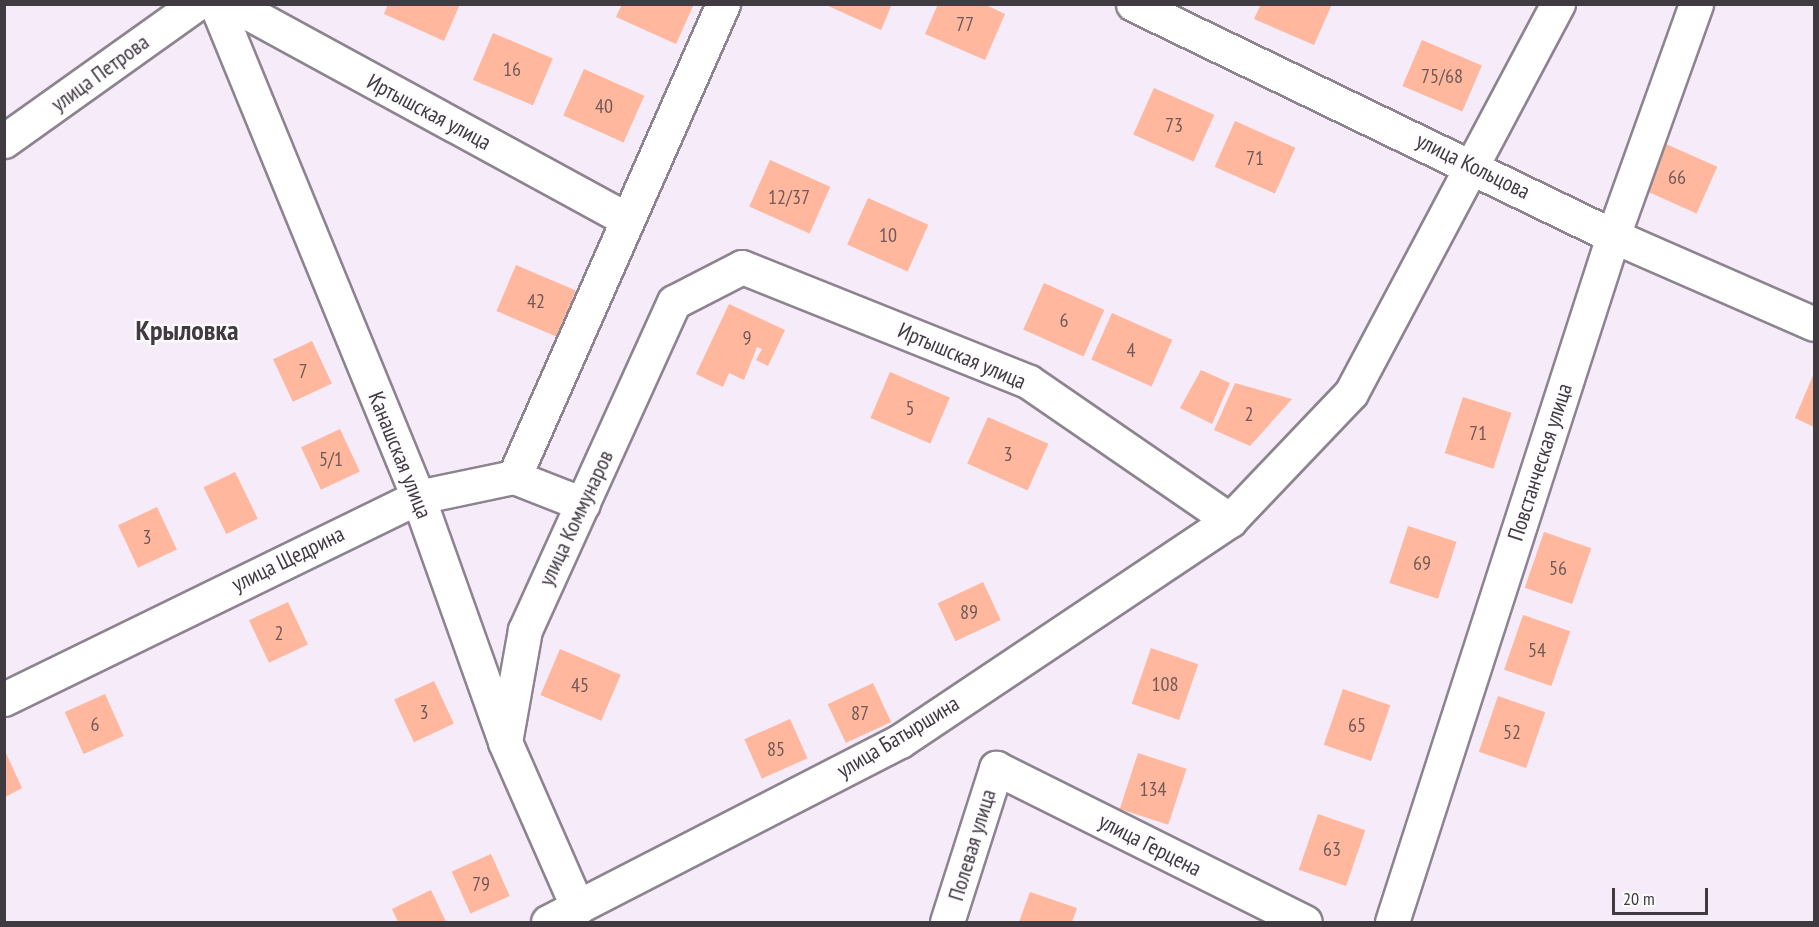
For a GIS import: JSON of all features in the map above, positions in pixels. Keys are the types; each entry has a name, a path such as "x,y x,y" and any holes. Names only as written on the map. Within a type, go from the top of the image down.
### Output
{"street":[{"name":"улица Петрова","path":"4,141 195,4"},
{"name":"Канашская улица","path":"216,4 418,497 505,742 578,908"},
{"name":"Иртышская улица","path":"232,4 627,219"},
{"path":"583,504 514,477 723,4"},
{"name":"улица Кольцова","path":"1133,4 1472,165 1613,236 1815,324"},
{"path":"1230,520 1351,393 1558,4"},
{"name":"Повстанческая улица","path":"1392,922 1613,236 1696,4"},
{"name":"Иртышская улица","path":"674,302 742,267 1029,382 1230,520"},
{"name":"улица Коммунаров","path":"505,742 525,630 674,302"},
{"name":"улица Щедрина","path":"4,699 418,497 514,477"},
{"name":"улица Батыршина","path":"548,922 900,741 1230,520"},
{"name":"Полевая улица","path":"947,922 996,768"},
{"name":"улица Герцена","path":"996,768 1305,922"}],"building":[{"path":"388,4 460,4 444,41 384,14"},
{"path":"622,4 694,4 676,44 616,17"},
{"path":"824,4 892,4 881,30"},
{"path":"938,4 984,4 1005,14 985,60 925,34"},
{"path":"1261,4 1332,4 1314,45 1254,19"},
{"path":"493,33 553,58 533,105 473,80"},
{"path":"1422,40 1482,65 1462,111 1402,86"},
{"path":"584,69 644,96 624,142 563,116"},
{"path":"1154,88 1214,115 1194,161 1133,135"},
{"path":"1235,121 1295,148 1275,194 1215,167"},
{"path":"1657,140 1717,167 1697,213 1636,187"},
{"path":"770,160 830,187 810,233 749,207"},
{"path":"868,198 928,225 908,271 847,245"},
{"path":"516,265 576,290 556,336 496,311"},
{"path":"1044,283 1104,310 1084,356 1023,330"},
{"path":"729,304 785,330 768,366 756,360 762,349 757,347 744,380 729,373 723,387 696,374"},
{"path":"1112,313 1172,340 1152,386 1091,360"},
{"path":"312,341 332,384 293,402 273,359"},
{"path":"1201,370 1230,383 1212,424 1180,408"},
{"path":"890,372 950,397 930,443 870,418"},
{"path":"1814,373 1814,427 1795,418"},
{"path":"1235,383 1292,399 1250,446 1214,430"},
{"path":"1463,397 1512,413 1493,469 1445,453"},
{"path":"988,417 1048,444 1028,490 967,464"},
{"path":"340,429 360,472 321,490 301,447"},
{"path":"235,472 258,519 226,534 204,487"},
{"path":"157,507 177,550 138,568 118,525"},
{"path":"1408,526 1457,542 1438,599 1389,583"},
{"path":"1544,532 1591,548 1572,604 1525,588"},
{"path":"983,582 1001,620 955,641 938,603"},
{"path":"288,602 308,645 269,663 249,620"},
{"path":"1523,615 1570,631 1551,686 1504,670"},
{"path":"1151,648 1198,664 1179,720 1132,704"},
{"path":"560,649 621,675 601,721 540,695"},
{"path":"434,681 454,724 414,742 394,700"},
{"path":"873,683 891,722 846,743 828,704"},
{"path":"1343,689 1390,705 1371,761 1324,745"},
{"path":"105,694 124,736 84,754 65,712"},
{"path":"1498,696 1545,712 1526,768 1479,752"},
{"path":"790,719 807,758 762,779 744,739"},
{"path":"5,751 22,788 5,797"},
{"path":"1138,753 1187,769 1168,825 1120,809"},
{"path":"1318,814 1365,830 1346,886 1299,870"},
{"path":"491,854 510,896 470,914 452,871"},
{"path":"431,890 446,922 398,922 392,909"},
{"path":"1030,892 1077,908 1072,922 1019,922"}],"district":[{"name":"Крыловка","path":"187,330"}]}
